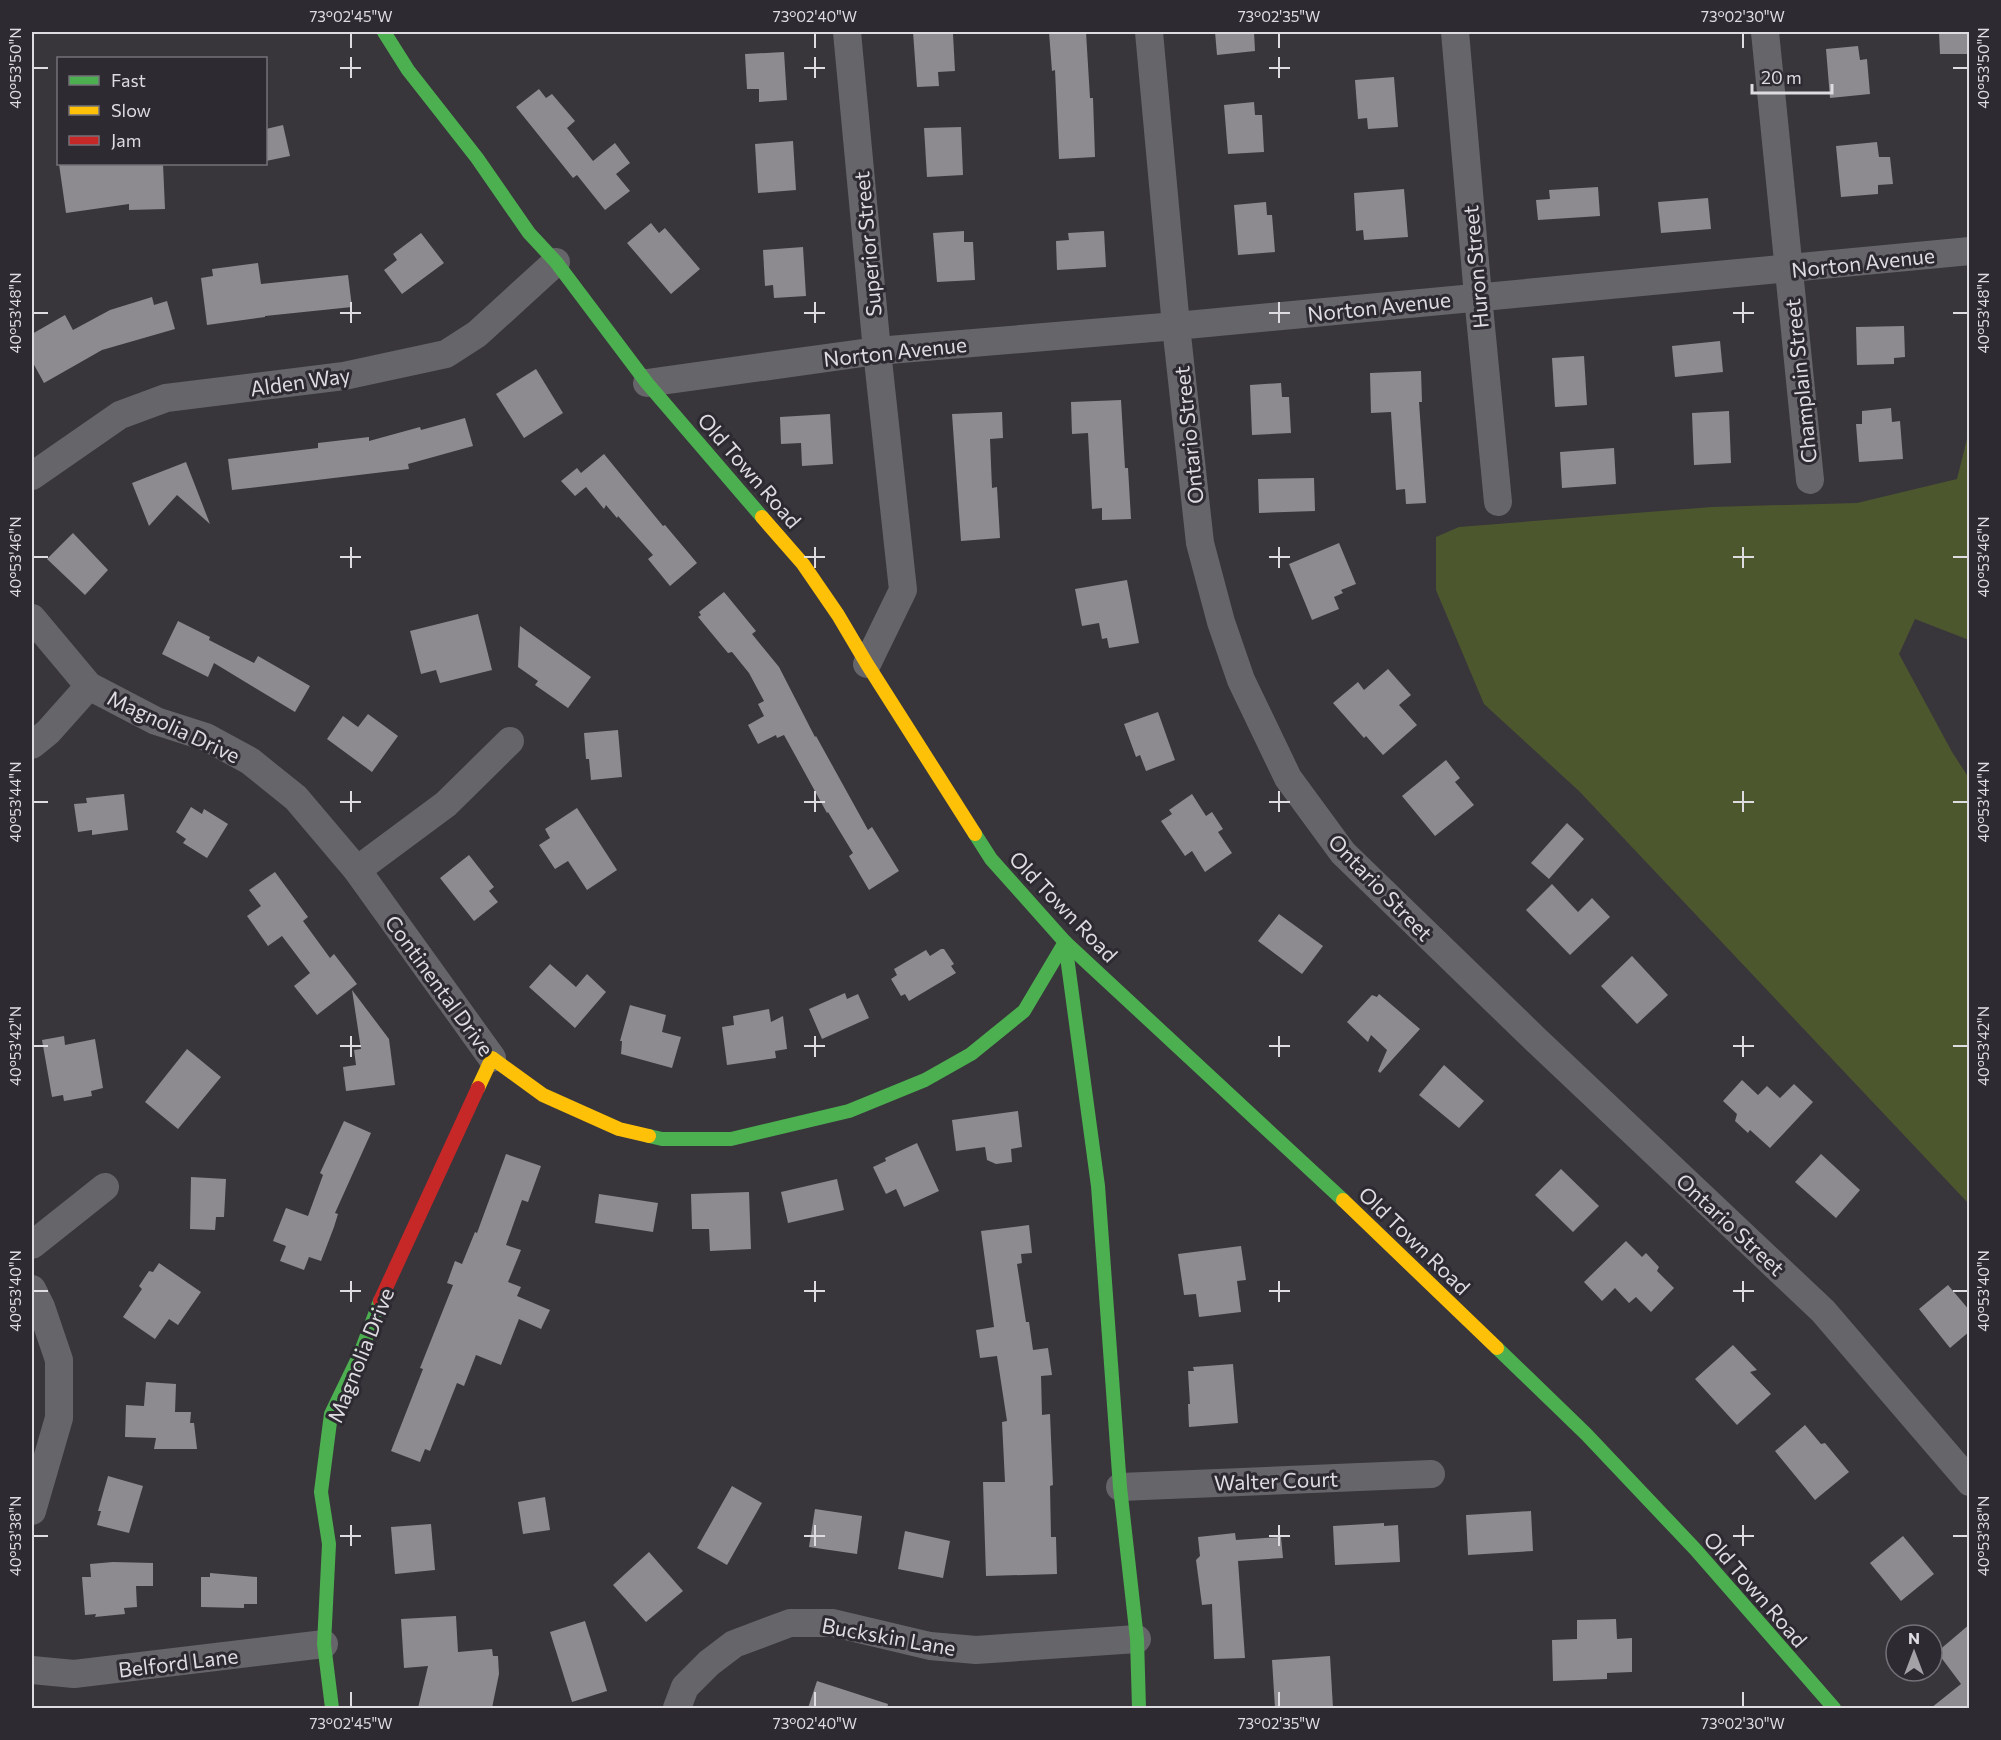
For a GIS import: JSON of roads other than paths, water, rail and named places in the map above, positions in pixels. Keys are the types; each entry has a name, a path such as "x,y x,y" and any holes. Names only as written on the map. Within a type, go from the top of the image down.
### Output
{"main road":[{"name":"Old Town Road","path":"384,32 408,70 477,158 529,233 556,262 647,383 803,564 838,615 990,859 1065,942 1311,1169 1586,1434 1695,1549 1834,1708"},
{"path":"408,70 410,49"},
{"path":"1065,942 1098,1186 1120,1487 1137,1639 1139,1708"},
{"name":"Continental Drive","path":"492,1058 543,1095 619,1129 662,1139 731,1139 849,1111 925,1080 971,1053 1024,1011 1065,942"},
{"name":"Magnolia Drive","path":"332,1708 324,1644 329,1544 321,1492 331,1414 492,1058"}],"street":[{"name":"Superior Street","path":"847,32 877,351 903,590 867,664"},
{"name":"Ontario Street","path":"1149,32 1176,326 1200,543 1221,622 1241,680 1288,778 1343,853 1535,1040 1823,1311 1970,1482"},
{"name":"Huron Street","path":"1455,32 1498,502"},
{"name":"Champlain Street","path":"1765,32 1810,480"},
{"name":"Norton Avenue","path":"647,383 877,351 1176,326 1970,251"},
{"name":"Alden Way","path":"32,476 120,415 166,398 344,376 446,354 477,334 556,262"},
{"path":"32,618 89,686 48,732 32,745"},
{"name":"Magnolia Drive","path":"89,686 156,721 206,737 250,761 296,798 357,870"},
{"path":"357,870 446,804 510,741"},
{"name":"Continental Drive","path":"357,870 492,1058"},
{"path":"32,1245 105,1187"},
{"path":"32,1289 59,1360 59,1418 32,1511"},
{"name":"Walter Court","path":"1120,1487 1431,1474"},
{"name":"Buckskin Lane","path":"677,1708 686,1687 709,1663 734,1644 790,1623 833,1623 930,1646 976,1650 1137,1639"},
{"name":"Belford Lane","path":"32,1670 74,1674 324,1644"}]}
